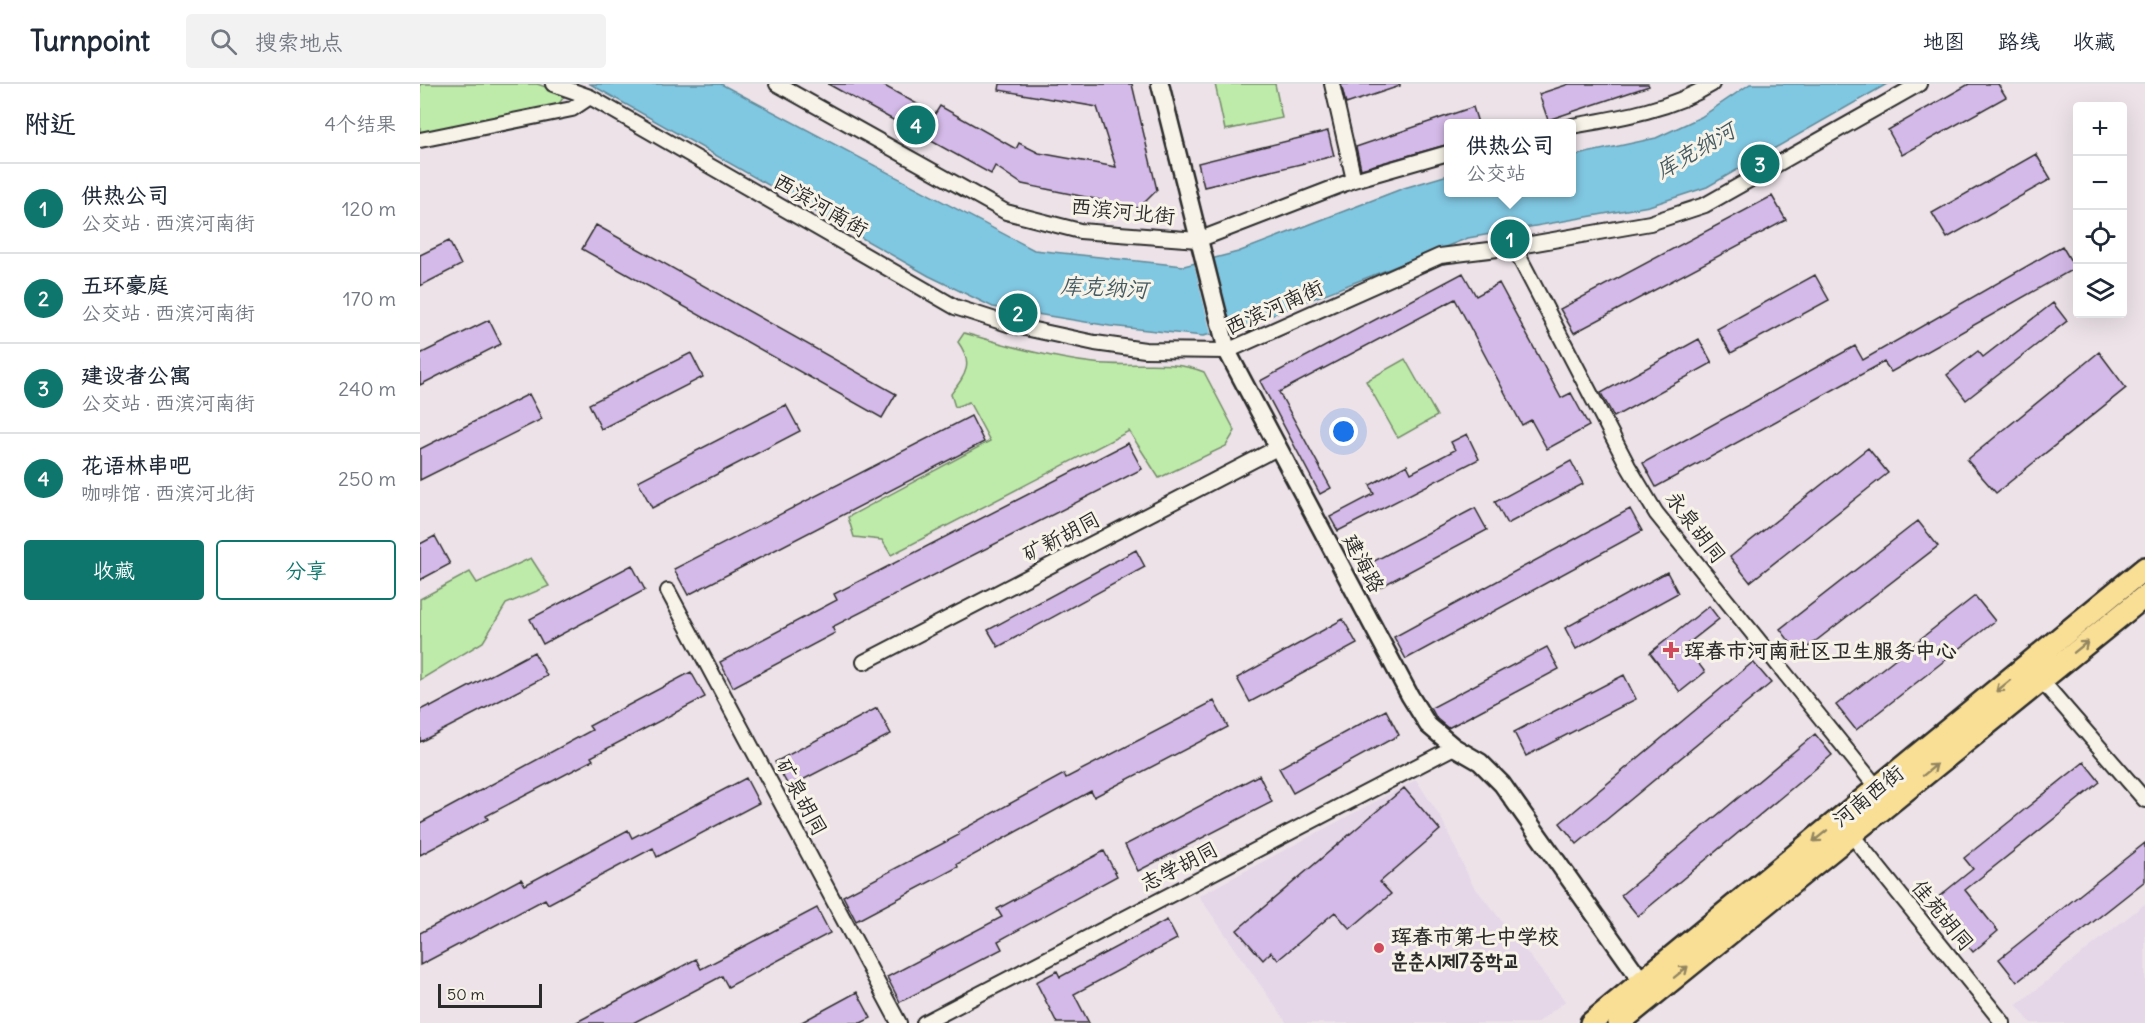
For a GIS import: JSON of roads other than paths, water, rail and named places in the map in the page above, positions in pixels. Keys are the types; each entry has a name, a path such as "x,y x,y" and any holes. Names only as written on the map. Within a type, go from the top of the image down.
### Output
{"main road":[{"name":"河南西街","path":"1619,1023 1647,989 1883,796 2145,568"},
{"name":"河南西街","path":"1591,1023 1647,989 1851,834 1883,796 2041,680 2145,596"}],"street":[{"name":"西滨河南街","path":"553,84 590,97 955,307 1011,325 1095,343 1144,350 1227,351 1440,256 1514,247 1650,223 1706,205 1919,84"},
{"name":"西滨河北街","path":"777,84 1006,212 1080,231 1200,245 1354,180 1444,154"},
{"name":"建海路","path":"1160,84 1227,351 1410,696 1428,725 1454,747 1480,762 1502,784 1647,989"},
{"path":"1332,84 1354,180"},
{"path":"1576,125 1624,117 1692,96 1712,84"},
{"path":"420,140 573,109 590,97"},
{"name":"永泉胡同","path":"1514,247 1628,466 1656,513 1883,796"},
{"name":"矿新胡同","path":"864,662 1277,448"},
{"name":"矿泉胡同","path":"668,591 899,1023"},
{"path":"2041,680 2145,800"},
{"name":"志学胡同","path":"924,1023 1454,747"},
{"name":"佳苑胡同","path":"1851,834 2003,1023"}],"water":[{"name":"库克纳河","path":"590,84 721,84 1034,250 1184,266 1238,252 1404,188 1444,176 1444,197 1576,197 1576,155 1656,138 1701,117 1750,84 1887,84 1707,187 1649,206 1468,238 1238,328 1203,336 1110,326 993,307 929,276"}],"place":[{"name":"花语林串吧","path":"916,125"},
{"name":"建设者公寓","path":"1760,164"},
{"name":"供热公司","path":"1510,239"},
{"name":"五环豪庭","path":"1018,313"},
{"name":"珲春市河南社区卫生服务中心","path":"1671,650"},
{"name":"珲春市第七中学校 훈춘시제7중학교","path":"1379,948"}]}
